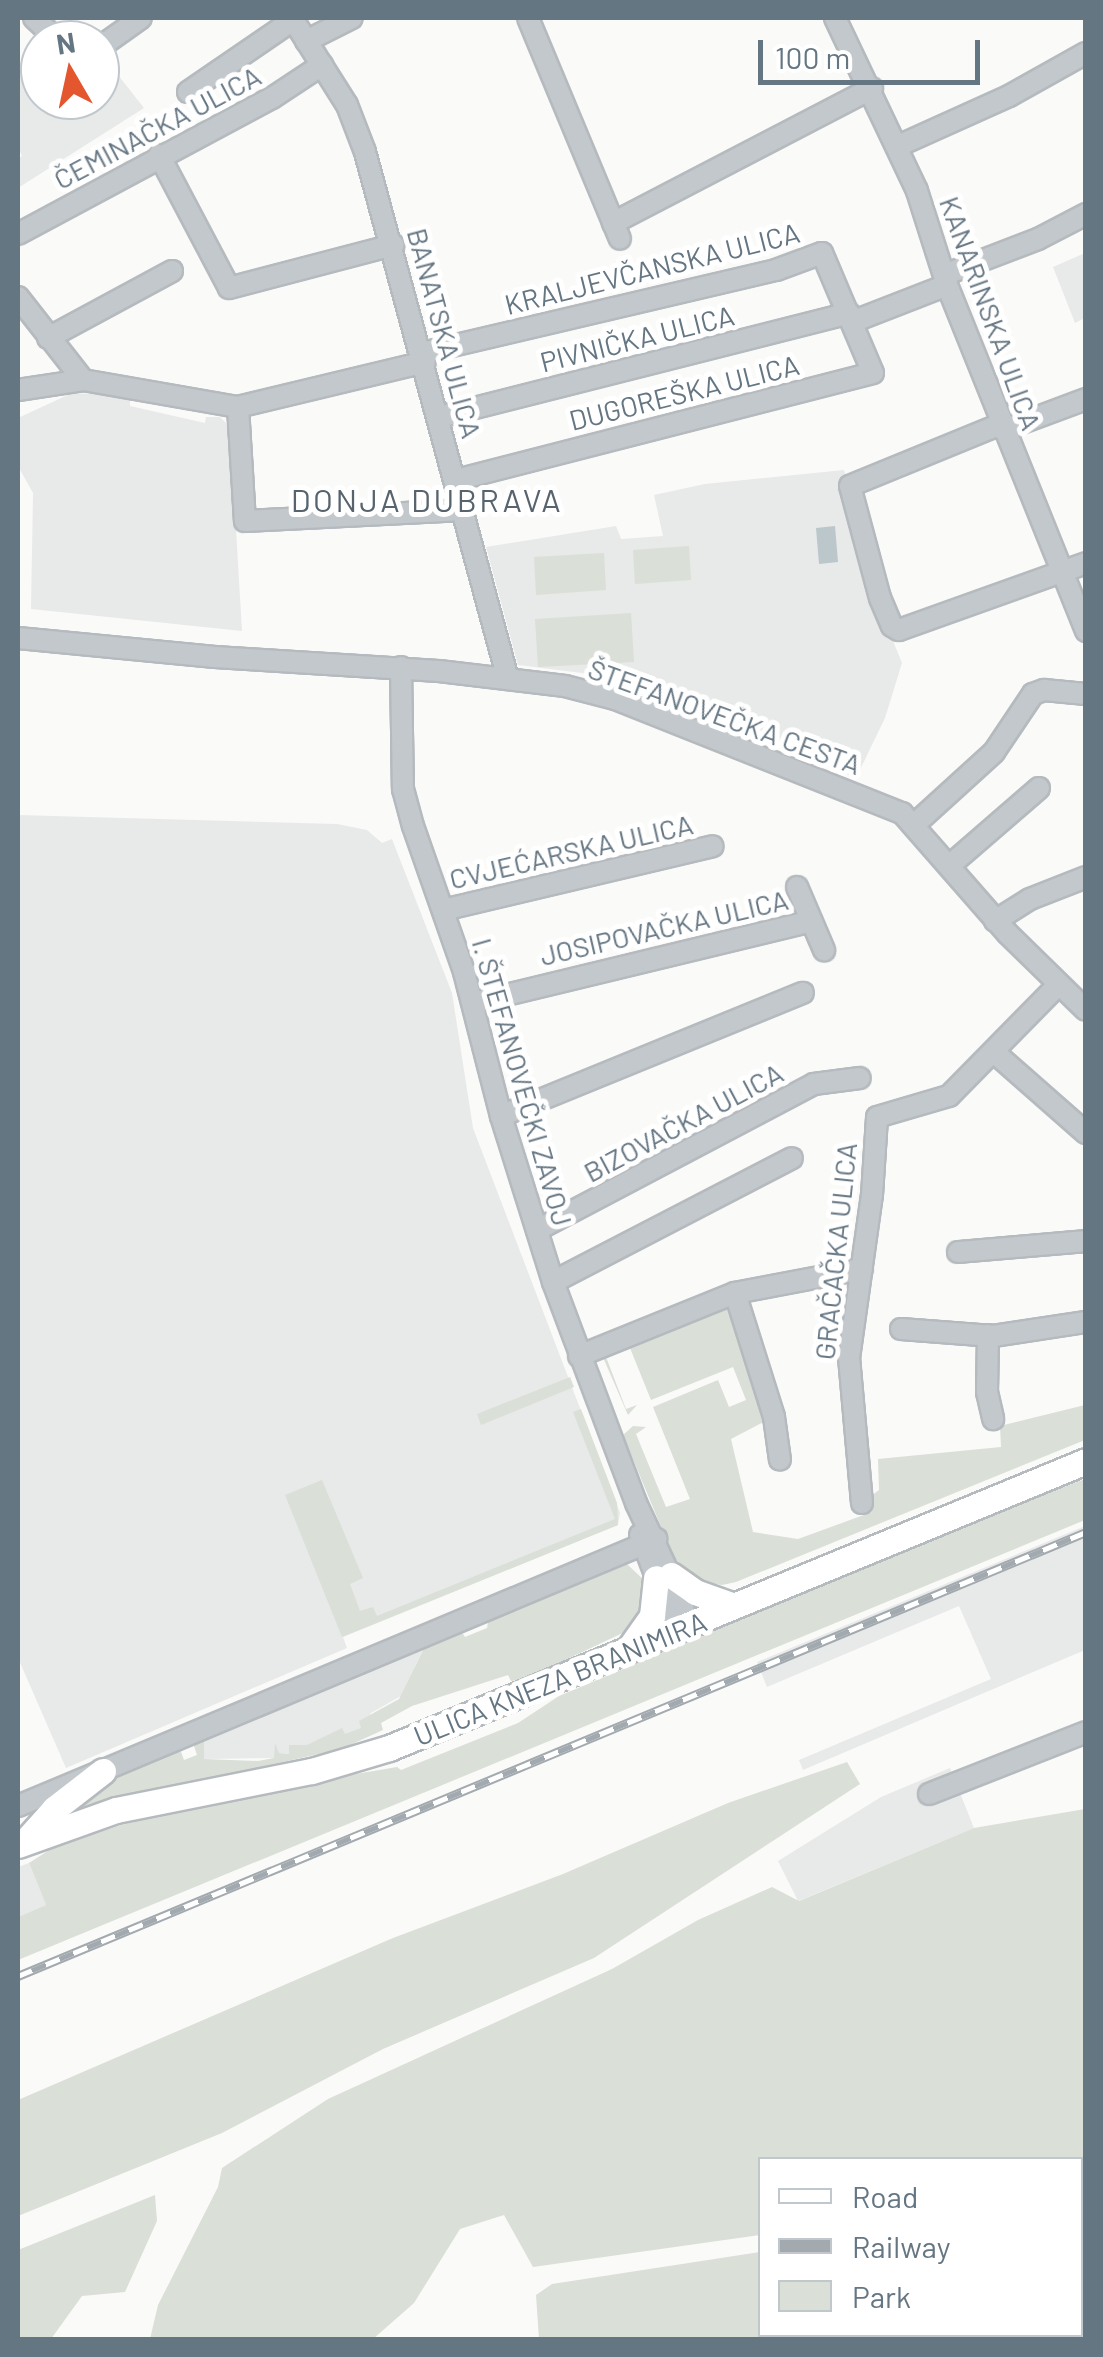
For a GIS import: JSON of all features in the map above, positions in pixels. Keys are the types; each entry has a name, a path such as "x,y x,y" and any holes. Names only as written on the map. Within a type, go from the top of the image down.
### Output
{"main road":[{"name":"ULICA KNEZA BRANIMIRA","path":"21,1843 129,1807 362,1758 1086,1461"},
{"path":"628,1650 652,1616 660,1575 734,1606"},
{"path":"21,1843 54,1808 103,1770"}],"street":[{"path":"306,41 352,18"},
{"path":"528,18 617,231 872,88"},
{"name":"KANARINSKA ULICA","path":"835,18 898,146 1002,427 1086,631"},
{"path":"188,92 292,19"},
{"name":"BANATSKA ULICA","path":"292,19 356,125 440,417 508,679"},
{"path":"898,146 1009,96 1086,53"},
{"name":"ČEMINAČKA ULICA","path":"18,234 158,155 258,105 322,65"},
{"path":"158,155 229,288 392,246"},
{"name":"PIVNIČKA ULICA","path":"440,417 851,317 946,280 1086,214"},
{"name":"KRALJEVČANSKA ULICA","path":"238,407 776,270 822,253 851,317"},
{"path":"48,338 172,271"},
{"path":"18,298 82,380"},
{"name":"DUGOREŠKA ULICA","path":"456,480 873,373 851,317"},
{"path":"18,390 82,380 238,407 245,520 464,510"},
{"path":"1086,399 850,486 880,598 896,629 1086,564"},
{"name":"ŠTEFANOVEČKA CESTA","path":"18,638 215,657 400,667 508,679 615,700 876,802 915,824 996,921 1086,1010"},
{"name":"I. ŠTEFANOVEČKI ZAVOJ","path":"400,667 404,790 473,1003 501,1116 553,1282 660,1575 685,1610 683,1627"},
{"path":"915,824 994,752 1033,694 1044,690 1086,694"},
{"path":"949,866 1039,788"},
{"name":"CVJEĆARSKA ULICA","path":"443,910 713,846"},
{"path":"996,921 1030,899 1086,877"},
{"name":"JOSIPOVAČKA ULICA","path":"797,887 824,950"},
{"name":"JOSIPOVAČKA ULICA","path":"473,1003 811,921"},
{"name":"GRAČAČKA ULICA","path":"862,1503 848,1358 862,1269 877,1116 949,1096 996,1054 1058,985"},
{"path":"501,1116 804,993"},
{"path":"996,1054 1086,1133"},
{"name":"BIZOVAČKA ULICA","path":"537,1230 814,1084 860,1078"},
{"path":"553,1282 792,1158"},
{"path":"958,1252 1086,1241"},
{"path":"579,1356 735,1293 862,1269"},
{"path":"735,1293 774,1417 780,1460"},
{"path":"901,1329 988,1335 1086,1322"},
{"path":"988,1335 987,1392 992,1419"},
{"path":"608,1559 628,1539 637,1510"},
{"path":"18,1806 649,1542"},
{"path":"608,1559 637,1562 660,1575"},
{"path":"929,1794 1086,1732"}],"shaded area":[{"path":"18,71 20,120 120,120 120,77 144,108 18,188 18,159 22,156 18,147"},
{"path":"1085,253 1085,318 1075,323 1053,267"},
{"path":"72,393 111,395 130,400 130,406 205,423 206,417 220,417 230,427 242,631 31,609 33,493 18,466 18,418"},
{"path":"844,470 872,589 902,663 885,718 856,778 661,695 582,673 518,665 486,547 616,526 621,539 663,536 654,495 705,484"},
{"path":"835,526 838,562 819,564 816,528"},
{"path":"18,815 337,824 367,830 382,843 392,839 452,993 473,1128 620,1513 618,1525 343,1637 347,1648 66,1768 18,1658"},
{"path":"1085,1526 1085,1650 803,1770 799,1760 991,1679 959,1606 767,1687 757,1662"},
{"path":"423,1649 401,1696 371,1713 362,1728 344,1735 341,1729 306,1746 290,1746 290,1754 279,1753 275,1758 203,1759 204,1736"},
{"path":"950,1768 974,1828 798,1901 778,1861 881,1797"},
{"path":"29,1863 46,1905 18,1917 18,1867"}],"green space":[{"path":"689,546 691,580 635,584 633,550"},
{"path":"604,553 606,590 536,595 534,557"},
{"path":"631,613 634,662 538,667 535,619"},
{"path":"734,1301 771,1418 731,1439 753,1532 798,1539 872,1512 870,1497 879,1490 878,1459 1001,1447 1000,1426 1085,1405 1085,1440 736,1582 722,1585 698,1581 674,1558 623,1435 633,1426 646,1427 636,1434 666,1507 690,1499 653,1407 718,1380 729,1407 746,1400 733,1367 651,1400 630,1348 606,1357 626,1409 637,1405 628,1415 602,1355"},
{"path":"570,1377 574,1387 481,1425 477,1414"},
{"path":"581,1409 617,1503 618,1525 342,1637 285,1495 322,1480 363,1578 350,1584 360,1611 373,1607 377,1616 615,1519 573,1412"},
{"path":"1085,1479 1085,1520 18,1960 18,1917 46,1905 29,1863 54,1847 149,1816 356,1774 397,1767 401,1770 518,1723 559,1696 976,1520"},
{"path":"627,1564 648,1584 647,1608 627,1631 561,1662 518,1680 511,1681 508,1675 412,1706 381,1723 383,1730 341,1749 73,1809 110,1776 180,1749 184,1760 197,1755 193,1743 204,1739 204,1759 258,1761 274,1758 275,1743 279,1753 289,1754 289,1745 307,1745 342,1728 345,1734 361,1728 359,1721 399,1699 425,1646 461,1631 465,1637 487,1628 489,1617"},
{"path":"847,1762 860,1784 594,1958 383,2049 222,2133 18,2216 18,2100 393,1938 563,1874 728,1803"},
{"path":"1085,1809 1085,2190 1083,2157 758,2157 758,2235 533,2267 504,2215 460,2229 414,2303 373,2339 150,2339 158,2305 218,2187 222,2168 328,2099 612,1969 698,1920 772,1887 799,1901 974,1828"},
{"path":"155,2195 157,2221 125,2292 82,2296 51,2339 18,2339 18,2250"},
{"path":"1083,2207 1086,2208 1085,2339 539,2339 536,2295 552,2284 758,2252 758,2337 1083,2337"}],"railway":[{"path":"18,1976 1086,1532"}],"district":[{"name":"DONJA DUBRAVA","path":"427,499"}]}
